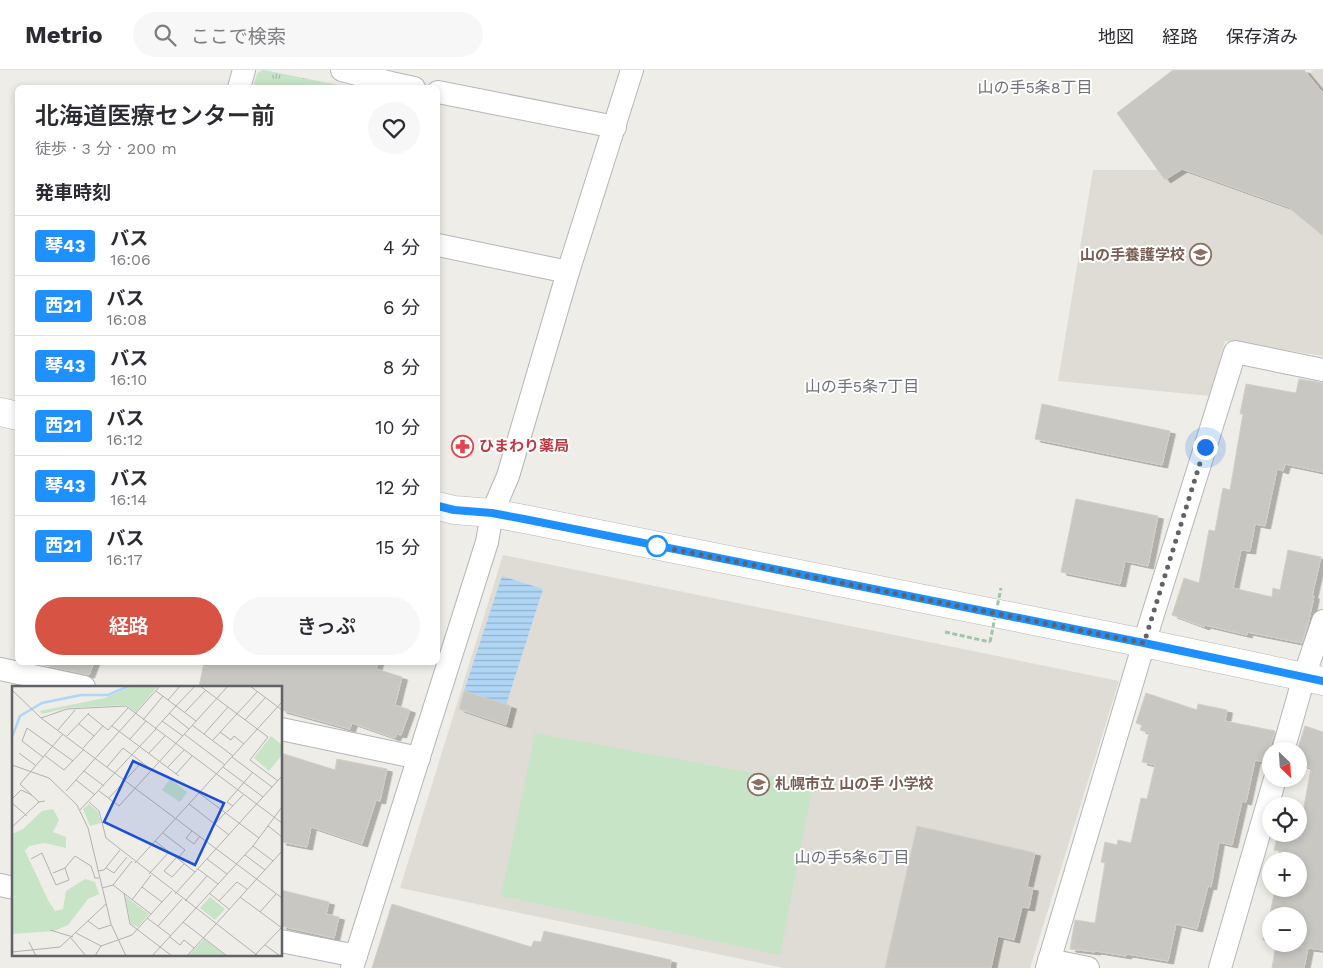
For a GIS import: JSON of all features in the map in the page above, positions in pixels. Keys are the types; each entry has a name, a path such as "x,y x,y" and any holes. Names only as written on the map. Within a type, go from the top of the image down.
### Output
{"main road":[{"path":"0,412 15,415"},
{"path":"440,506 454,510 492,513 1144,643 1314,679"}],"street":[{"path":"240,85 244,70"},
{"path":"342,70 393,76 409,85"},
{"path":"282,941 354,962 487,542 492,513 508,476 568,272 632,70"},
{"path":"440,92 614,127"},
{"path":"440,245 568,272"},
{"path":"1088,968 1048,964 1144,643 1235,352 1323,370"},
{"path":"1287,742 1314,679 1323,621"},
{"path":"0,669 79,686"},
{"path":"282,729 419,758"},
{"path":"1220,968 1272,788"}],"path":[{"path":"945,632 990,642 1001,588"}],"shaded area":[{"name":"山の手養護学校","path":"1314,70 1323,70 1323,356 1225,341 1210,396 1058,381 1093,170 1172,170"},
{"name":"札幌市立 山の手 小学校","path":"503,555 1119,681 1030,968 784,968 400,888"}],"green space":[{"path":"264,70 338,85 254,85 257,74"},
{"path":"535,733 813,784 780,955 501,896"}],"water":[{"path":"502,576 543,589 506,705 464,691"}],"building":[{"path":"1173,70 1304,70 1323,93 1323,236 1288,207 1182,169 1165,180 1117,113"},
{"path":"1299,379 1323,383 1323,472 1285,464 1283,471 1277,469 1265,526 1255,524 1250,551 1241,550 1233,588 1272,597 1273,588 1280,590 1288,550 1321,557 1308,624 1302,643 1247,632 1247,635 1205,625 1204,627 1172,615 1184,578 1199,583 1209,530 1215,531 1223,488 1230,490 1243,414 1240,414 1246,384 1296,393"},
{"path":"1042,404 1170,431 1162,465 1035,439"},
{"path":"1076,499 1158,516 1148,566 1125,561 1120,584 1061,572"},
{"path":"44,665 93,665 89,675"},
{"path":"203,665 377,665 376,669 402,677 395,705 410,710 401,735 397,734 395,738 352,723 350,729 282,710 282,686 199,686"},
{"path":"464,691 511,706 506,725 459,709"},
{"path":"1146,693 1197,710 1198,704 1227,710 1225,721 1275,731 1272,742 1262,742 1262,762 1255,760 1246,802 1242,801 1232,845 1219,842 1211,887 1208,886 1197,929 1176,924 1168,961 1127,954 1126,956 1070,949 1075,920 1095,923 1105,863 1101,862 1105,842 1117,845 1118,840 1131,843 1141,798 1147,799 1155,765 1142,762 1149,733 1140,730 1142,725 1136,723"},
{"path":"1305,726 1323,732 1323,950 1308,948 1304,968 1272,968 1275,952 1307,952 1307,907 1271,907 1273,897 1307,897 1307,852 1274,850 1276,842 1307,842 1306,797 1311,768 1308,767 1308,742 1300,742"},
{"path":"282,753 335,770 337,759 387,769 380,801 376,800 362,844 311,827 307,847 282,842"},
{"path":"917,826 1035,853 1027,887 1033,888 1029,908 1022,907 1014,940 998,936 991,968 885,968"},
{"path":"282,890 329,902 326,914 339,917 334,938 282,926"},
{"path":"392,904 531,947 534,941 541,942 544,931 671,960 670,968 372,968"}],"bus line":[{"name":"琴43","path":"440,506 524,519 1144,643 1323,681"}],"place":[{"name":"山の手養護学校","path":"1201,255"},
{"name":"ひまわり薬局","path":"463,446"},
{"name":"札幌市立 山の手 小学校","path":"759,784"}],"district":[{"name":"山の手5条8丁目","path":"1035,87"},
{"name":"山の手5条7丁目","path":"862,386"},
{"name":"山の手5条6丁目","path":"852,857"}],"route":[{"path":"657,546 1144,643 1205,447"}]}
